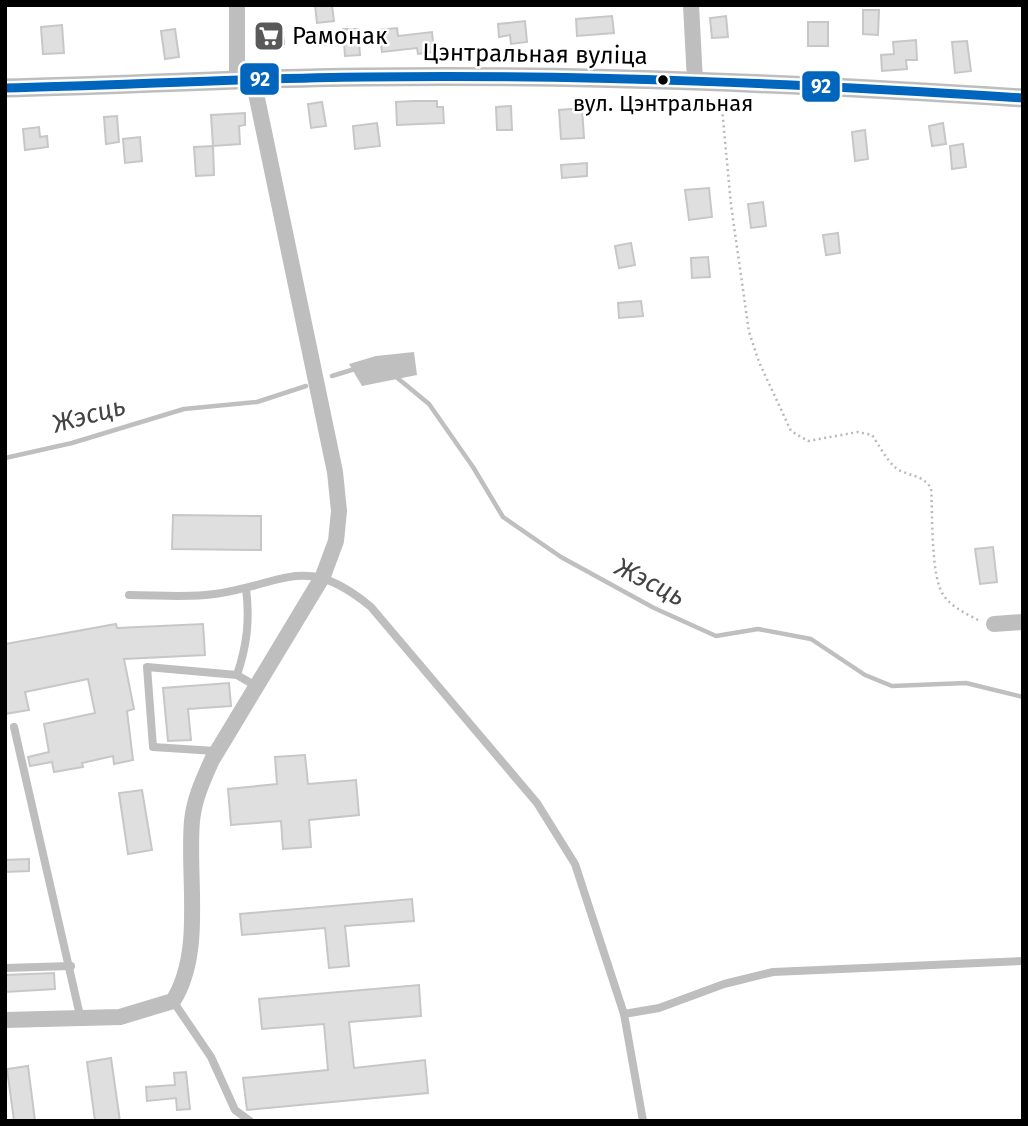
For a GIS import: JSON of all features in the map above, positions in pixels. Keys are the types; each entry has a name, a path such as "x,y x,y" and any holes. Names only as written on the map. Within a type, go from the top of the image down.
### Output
{"street":[{"path":"5,1020 120,1017 173,1001 190,964 192,819 198,791 218,751 259,687 323,576 336,541 339,511 335,472 245,80 237,5"},
{"path":"691,5 695,81"},
{"name":"Цэнтральная вуліца","path":"5,88 245,80 476,77 720,81 1023,98"},
{"path":"993,624 1023,622"}],"lane":[{"path":"128,594 212,594 246,588 286,575 323,576 350,589 372,607 537,803 575,864 624,1014 643,1121"},
{"path":"237,675 247,647 249,613 246,588"},
{"path":"218,751 153,747 147,667 237,675 259,687"},
{"path":"13,727 71,966 81,1020"},
{"path":"624,1014 659,1008 724,984 773,972 1023,961"},
{"path":"5,968 71,966"},
{"path":"173,1001 211,1058 235,1110 250,1121"}],"path":[{"path":"720,81 731,205 749,332 759,362 792,431 808,442 858,432 872,435 897,469 916,474 927,482 931,488 937,580 943,594 957,609 981,622 993,624"}],"shaded area":[{"path":"414,352 417,375 362,386 349,364 376,356"}],"building":[{"path":"315,5 332,5 334,21 317,23"},
{"path":"863,10 879,10 878,35 863,34"},
{"path":"612,16 614,33 577,36 576,19"},
{"path":"726,16 728,37 712,38 710,18"},
{"path":"525,21 527,42 511,44 510,35 499,37 498,24"},
{"path":"808,22 828,22 828,46 808,46"},
{"path":"62,25 64,53 43,54 41,27"},
{"name":"Рамонак","path":"282,26 284,44 256,45 255,28"},
{"path":"397,28 398,36 432,32 434,52 418,54 417,48 382,52 379,30"},
{"path":"175,29 179,57 165,59 161,31"},
{"path":"343,29 358,29 360,55 345,56"},
{"path":"916,40 917,60 906,60 907,69 882,71 881,55 894,54 893,42"},
{"path":"967,41 971,71 955,73 952,42"},
{"path":"437,101 437,107 443,107 444,123 397,125 396,102"},
{"path":"322,102 326,126 311,128 308,104"},
{"path":"511,106 512,130 497,130 496,107"},
{"path":"582,108 584,138 561,139 559,110"},
{"path":"245,113 245,125 239,126 240,144 213,146 211,115"},
{"path":"117,116 119,142 106,144 104,117"},
{"path":"377,123 380,146 355,149 353,126"},
{"path":"943,123 946,144 932,146 929,126"},
{"path":"39,127 40,137 47,136 48,147 25,150 23,129"},
{"path":"865,130 868,159 855,161 852,132"},
{"path":"140,137 142,161 125,163 123,139"},
{"path":"963,144 966,167 952,169 950,146"},
{"path":"213,146 214,175 196,176 194,147"},
{"path":"587,163 587,176 562,178 561,165"},
{"path":"709,188 712,217 689,220 685,190"},
{"path":"763,202 766,226 751,228 748,204"},
{"path":"838,233 840,253 826,255 823,235"},
{"path":"631,243 635,265 619,268 615,246"},
{"path":"708,257 710,277 692,278 691,258"},
{"path":"641,301 643,316 619,318 618,303"},
{"path":"173,515 261,516 261,550 172,549"},
{"path":"993,547 997,582 980,584 975,549"},
{"path":"116,624 117,628 203,624 205,655 124,659 134,709 127,711 133,760 114,764 113,756 82,763 83,767 54,772 52,762 30,766 28,757 49,752 44,724 95,713 88,679 25,692 29,710 5,714 5,644"},
{"path":"229,683 231,706 188,709 191,740 168,741 163,688"},
{"path":"305,755 308,784 356,780 359,815 309,820 311,847 283,849 281,821 231,825 228,789 277,784 275,757"},
{"path":"142,790 152,850 128,854 119,793"},
{"path":"29,859 29,871 5,872 5,860"},
{"path":"412,899 414,921 345,926 349,966 329,968 325,928 242,935 240,914"},
{"path":"54,973 55,989 5,992 5,975"},
{"path":"419,985 421,1016 349,1022 354,1068 425,1060 428,1093 247,1110 243,1078 328,1070 324,1024 262,1029 259,999"},
{"path":"111,1058 120,1121 95,1121 87,1062"},
{"path":"28,1066 35,1121 14,1121 7,1069"},
{"path":"186,1072 190,1109 177,1110 176,1098 147,1101 146,1087 175,1085 174,1073"}],"waterway":[{"name":"Жэсць","path":"332,376 358,368"},
{"name":"Жэсць","path":"395,376 429,404 473,467 503,517 561,557 654,608 716,636 758,629 811,639 865,675 892,686 966,683 1023,697"},
{"name":"Жэсць","path":"5,458 72,443 184,409 257,402 306,386"}],"transit line":[{"name":"92","path":"5,88 448,76 777,84 1023,98"}],"place":[{"name":"Рамонак","path":"269,36"},
{"name":"вул. Цэнтральная","path":"663,80"}]}
